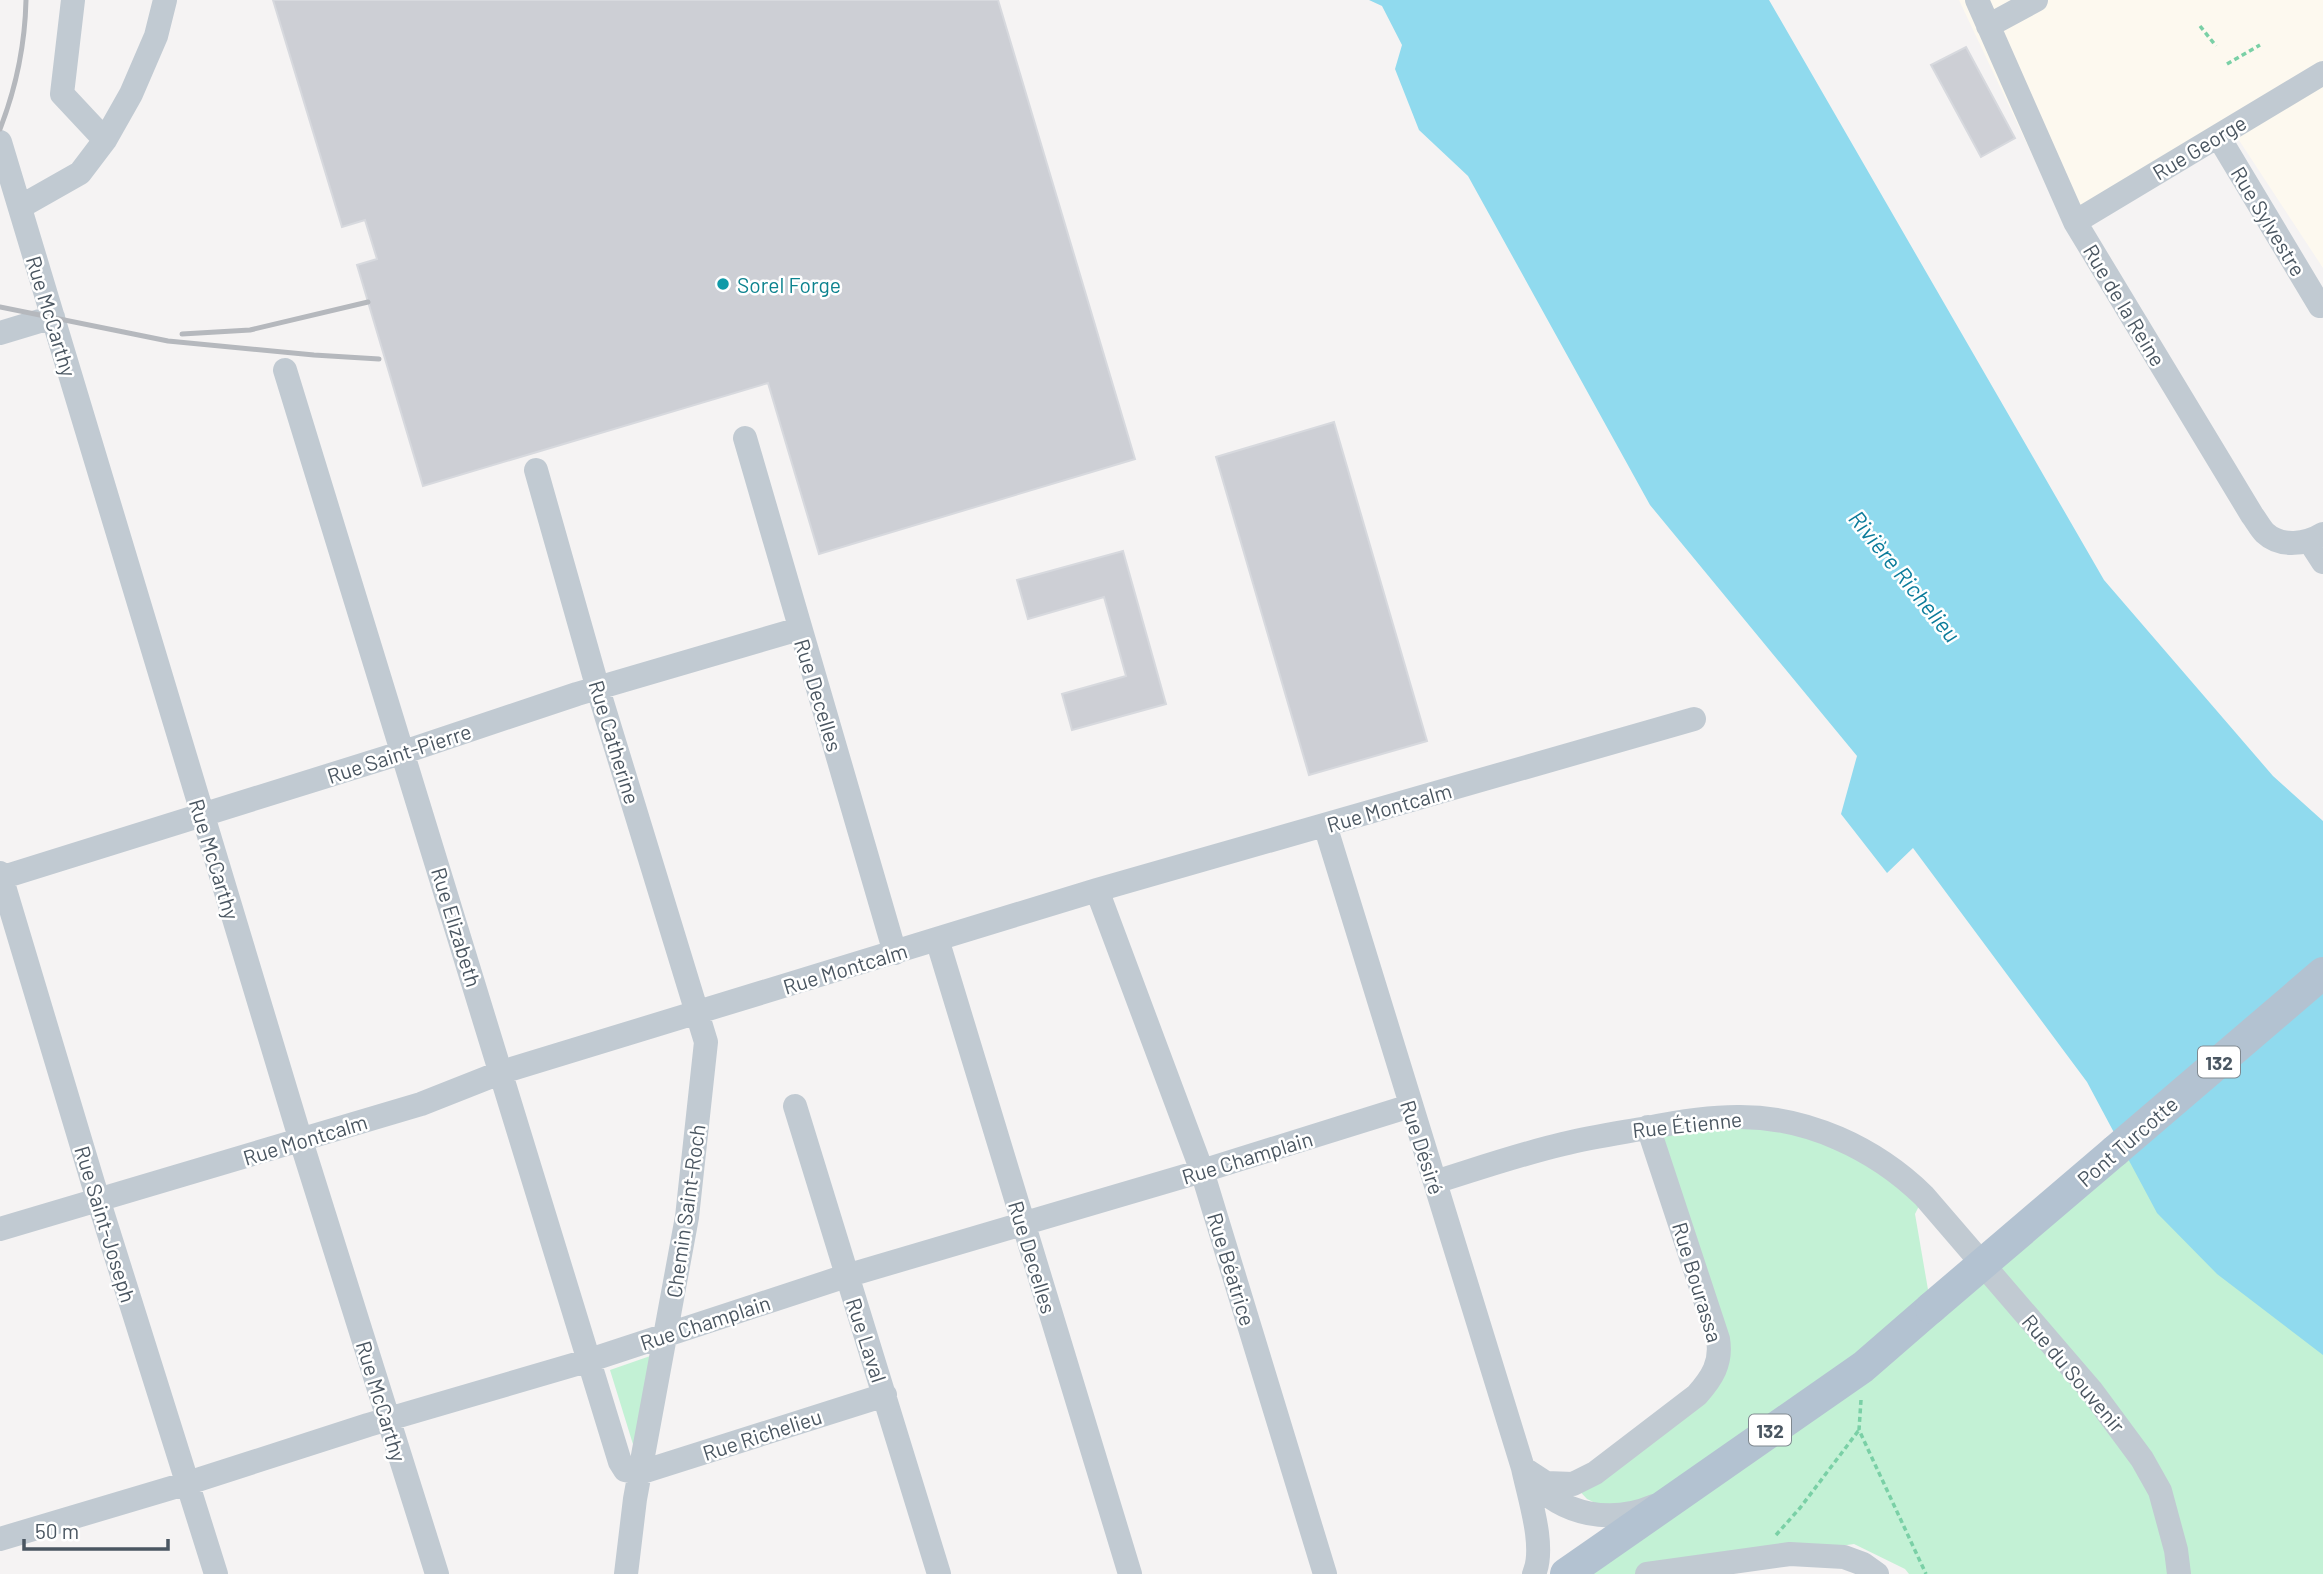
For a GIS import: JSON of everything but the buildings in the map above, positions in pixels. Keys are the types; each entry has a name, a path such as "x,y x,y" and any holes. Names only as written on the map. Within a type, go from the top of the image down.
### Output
{"main road":[{"name":"Pont Turcotte","path":"1863,1367 2323,972"},
{"name":"132","path":"1566,1574 1863,1367"}],"street":[{"path":"73,0 62,93 105,140"},
{"path":"20,207 80,173 105,140 131,94 156,36 165,0"},
{"name":"Rue de la Reine","path":"1977,0 2075,222 2264,532 2287,542 2319,546"},
{"path":"1988,26 2036,0"},
{"name":"Rue George","path":"2075,222 2323,73"},
{"name":"Rue Sylvestre","path":"2218,136 2320,306"},
{"name":"Rue McCarthy","path":"0,142 301,1141 437,1574"},
{"path":"0,333 53,317"},
{"name":"Rue Elizabeth","path":"285,370 620,1462 625,1470 639,1473"},
{"name":"Rue Decelles","path":"745,438 895,953"},
{"name":"Rue Catherine","path":"536,470 598,689 698,1013"},
{"name":"Rue Saint-Pierre","path":"1,876 202,816 598,689 799,629"},
{"name":"Rue Montcalm","path":"0,1229 434,1100 502,1072 1097,890 1694,719"},
{"name":"Rue Désiré","path":"1325,825 1523,1468 1538,1544 1539,1557 1534,1574"},
{"name":"Rue Saint-Joseph","path":"1,876 98,1200 216,1574"},
{"name":"Rue Béatrice","path":"1097,890 1202,1171 1325,1574"},
{"name":"Rue Decelles","path":"937,939 1130,1574"},
{"name":"Chemin Saint-Roch","path":"626,1574 639,1473 687,1217 706,1054 698,1013"},
{"name":"Rue Laval","path":"795,1106 939,1574"},
{"name":"Rue Champlain","path":"0,1539 188,1483 387,1419 590,1360 846,1276 1202,1171 1410,1106"},
{"name":"Rue Étienne","path":"1435,1182 1565,1143 1692,1119 1738,1116 1768,1118 1798,1125 1863,1149 1891,1167 1924,1196"},
{"name":"Rue Bourassa","path":"1523,1468 1546,1483 1559,1485 1573,1484 1595,1473 1697,1395 1710,1380 1717,1366 1720,1353 1718,1339 1648,1127"},
{"name":"Rue du Souvenir","path":"1924,1196 2091,1390 2142,1459 2160,1491 2176,1550 2179,1574"},
{"name":"Rue Richelieu","path":"639,1473 885,1395"},
{"name":"Rue Désiré","path":"1523,1468 1542,1492 1569,1508 1585,1513 1637,1513 1677,1495"},
{"path":"1647,1574 1790,1555 1844,1557 1863,1564 1877,1574"}],"path":[{"path":"2200,26 2216,46"},
{"path":"2227,65 2260,45"},
{"path":"1863,1367 1859,1430 1926,1574"},
{"path":"1753,1560 1800,1508 1859,1430"}],"shaded area":[{"path":"1959,0 2323,0 2323,268 2229,125 2083,213 2053,199"}],"green space":[{"path":"1798,1125 1924,1196 1915,1214 1931,1307 2145,1142 2323,1331 2323,1574 1909,1574 1905,1569 1854,1544 1647,1574 1566,1574 1673,1498 1606,1508 1587,1499 1573,1484 1717,1366 1648,1127"},
{"path":"656,1354 636,1454 610,1370"}],"water":[{"name":"Rivière Richelieu","path":"1369,0 1769,0 2104,580 2273,776 2323,821 2323,1355 2217,1274 2157,1213 2087,1082 1913,848 1887,873 1841,814 1857,756 1650,505 1468,176 1419,130 1395,69 1402,45 1382,6"}],"railway":[{"path":"0,129 19,66 26,0"},
{"path":"182,334 250,330 368,302"},
{"path":"0,307 168,341 379,359"}],"place":[{"name":"Sorel Forge","path":"723,284"}]}
